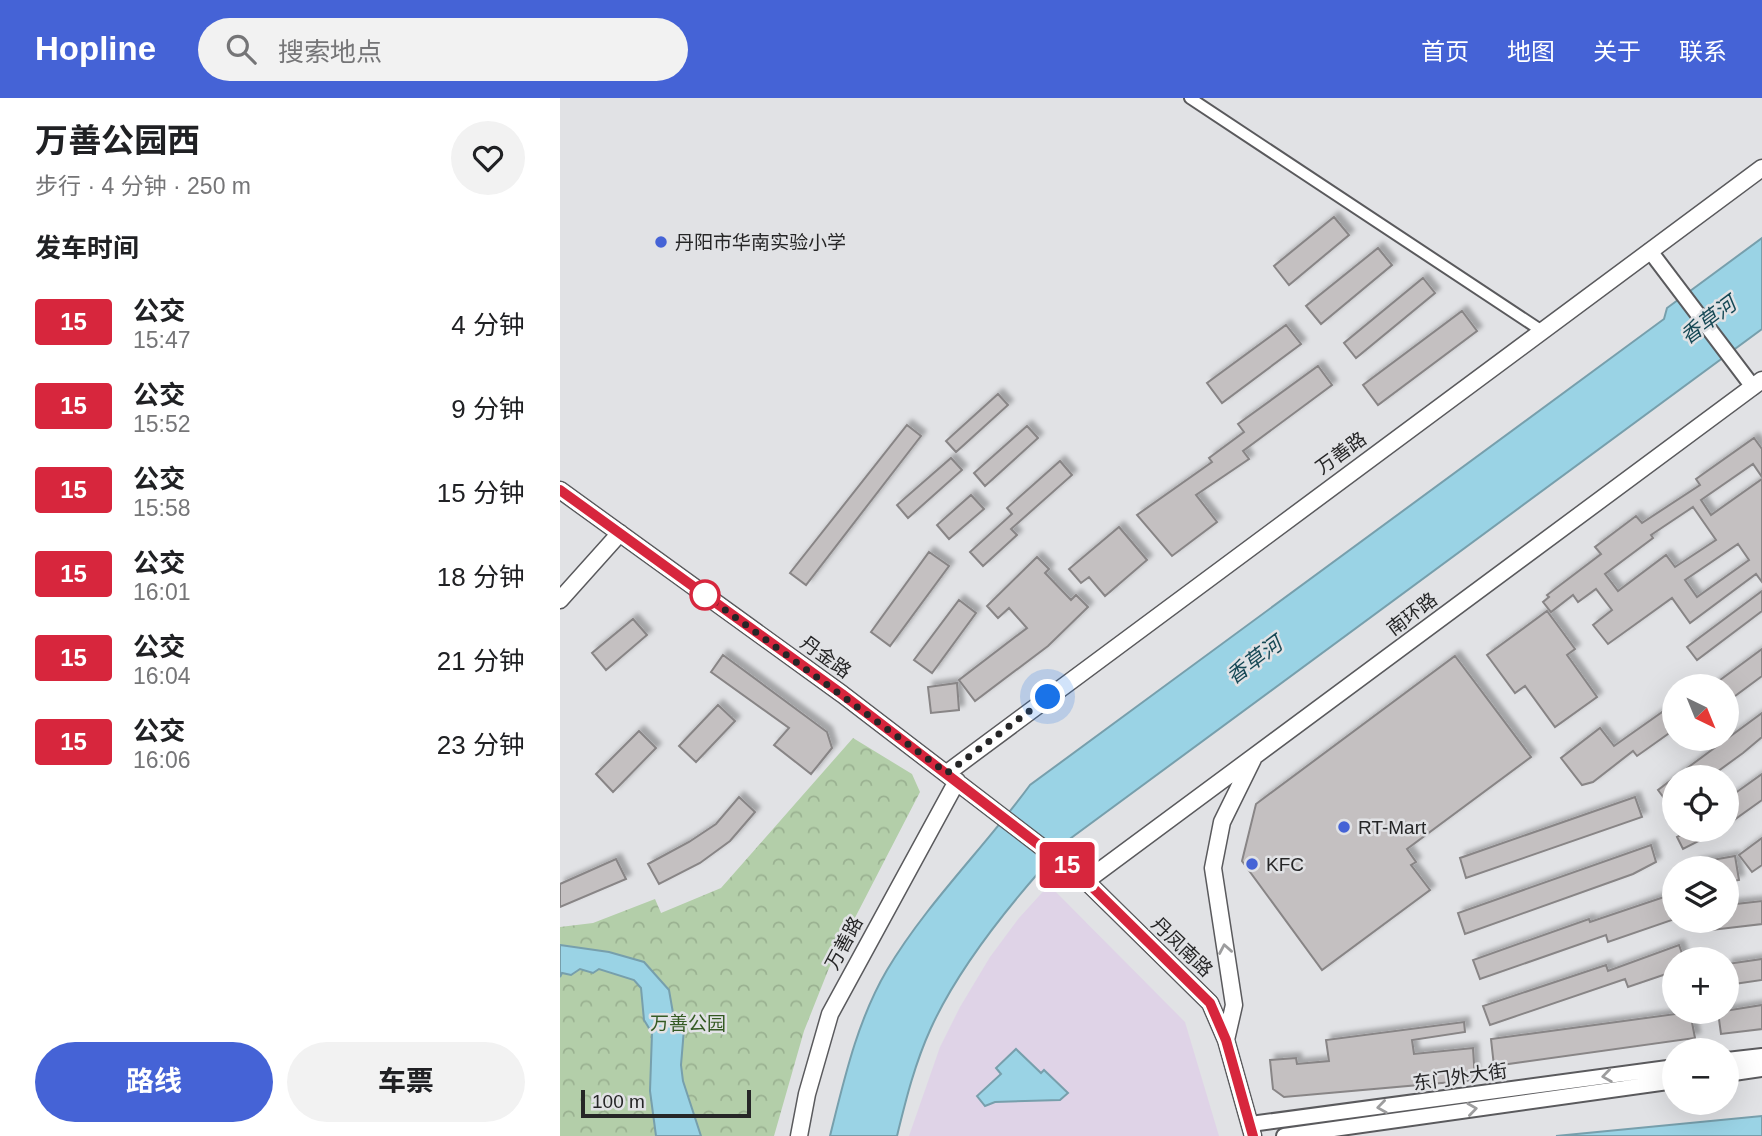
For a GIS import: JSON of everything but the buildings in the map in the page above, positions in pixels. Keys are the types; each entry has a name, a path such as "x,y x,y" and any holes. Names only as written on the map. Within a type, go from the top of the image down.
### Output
{"main road":[{"name":"万善路","path":"799,1136 807,1094 830,1014 952,777 1762,168"},
{"name":"南环路","path":"1086,881 1757,384"},
{"name":"丹金路","path":"560,490 990,805 1063,862"},
{"path":"560,600 620,533"},
{"path":"1226,1040 1234,1004 1213,868 1222,822 1254,757"},
{"name":"丹凤南路","path":"1063,862 1086,881 1210,1003 1226,1040 1252,1130"}],"street":[{"path":"1190,98 1542,331"},
{"path":"1650,251 1734,363 1757,384"},
{"path":"1739,1059 1762,1056"},
{"name":"东门外大街","path":"1252,1130 1662,1069"},
{"path":"1739,1072 1762,1069"},
{"name":"东门外大街","path":"1284,1136 1662,1083"}],"shaded area":[{"path":"1049,885 1185,1022 1219,1136 909,1136 940,1047 960,1007 990,957 1019,918"}],"green space":[{"name":"万善公园","path":"853,738 912,774 920,792 829,968 804,1031 774,1136 560,1136 560,927 593,923 655,899 661,913 721,888"}],"water":[{"name":"香草河","path":"1762,238 1762,329 1067,841 992,930 943,1003 920,1054 897,1136 830,1136 859,1030 887,970 920,922 1030,785 1664,319 1667,308"},
{"path":"560,945 609,952 644,962 669,990 673,1013 684,1029 681,1065 683,1081 701,1136 656,1136 650,1091 652,1033 644,1020 641,988 634,980 599,969 593,973 580,969 571,975 562,973 560,977"},
{"path":"1016,1049 1041,1073 1044,1070 1068,1093 1060,1100 995,1102 985,1106 977,1096 1001,1074 996,1068"},
{"path":"1762,1116 1762,1136 1556,1136"}],"bus line":[{"name":"15","path":"560,490 842,694 1086,881 1210,1003 1226,1040 1253,1136"}],"place":[{"name":"丹阳市华南实验小学","path":"661,242"},
{"name":"RT-Mart","path":"1344,827"},
{"name":"KFC","path":"1252,864"}],"route":[{"path":"705,595 947,773 1048,697"}]}
